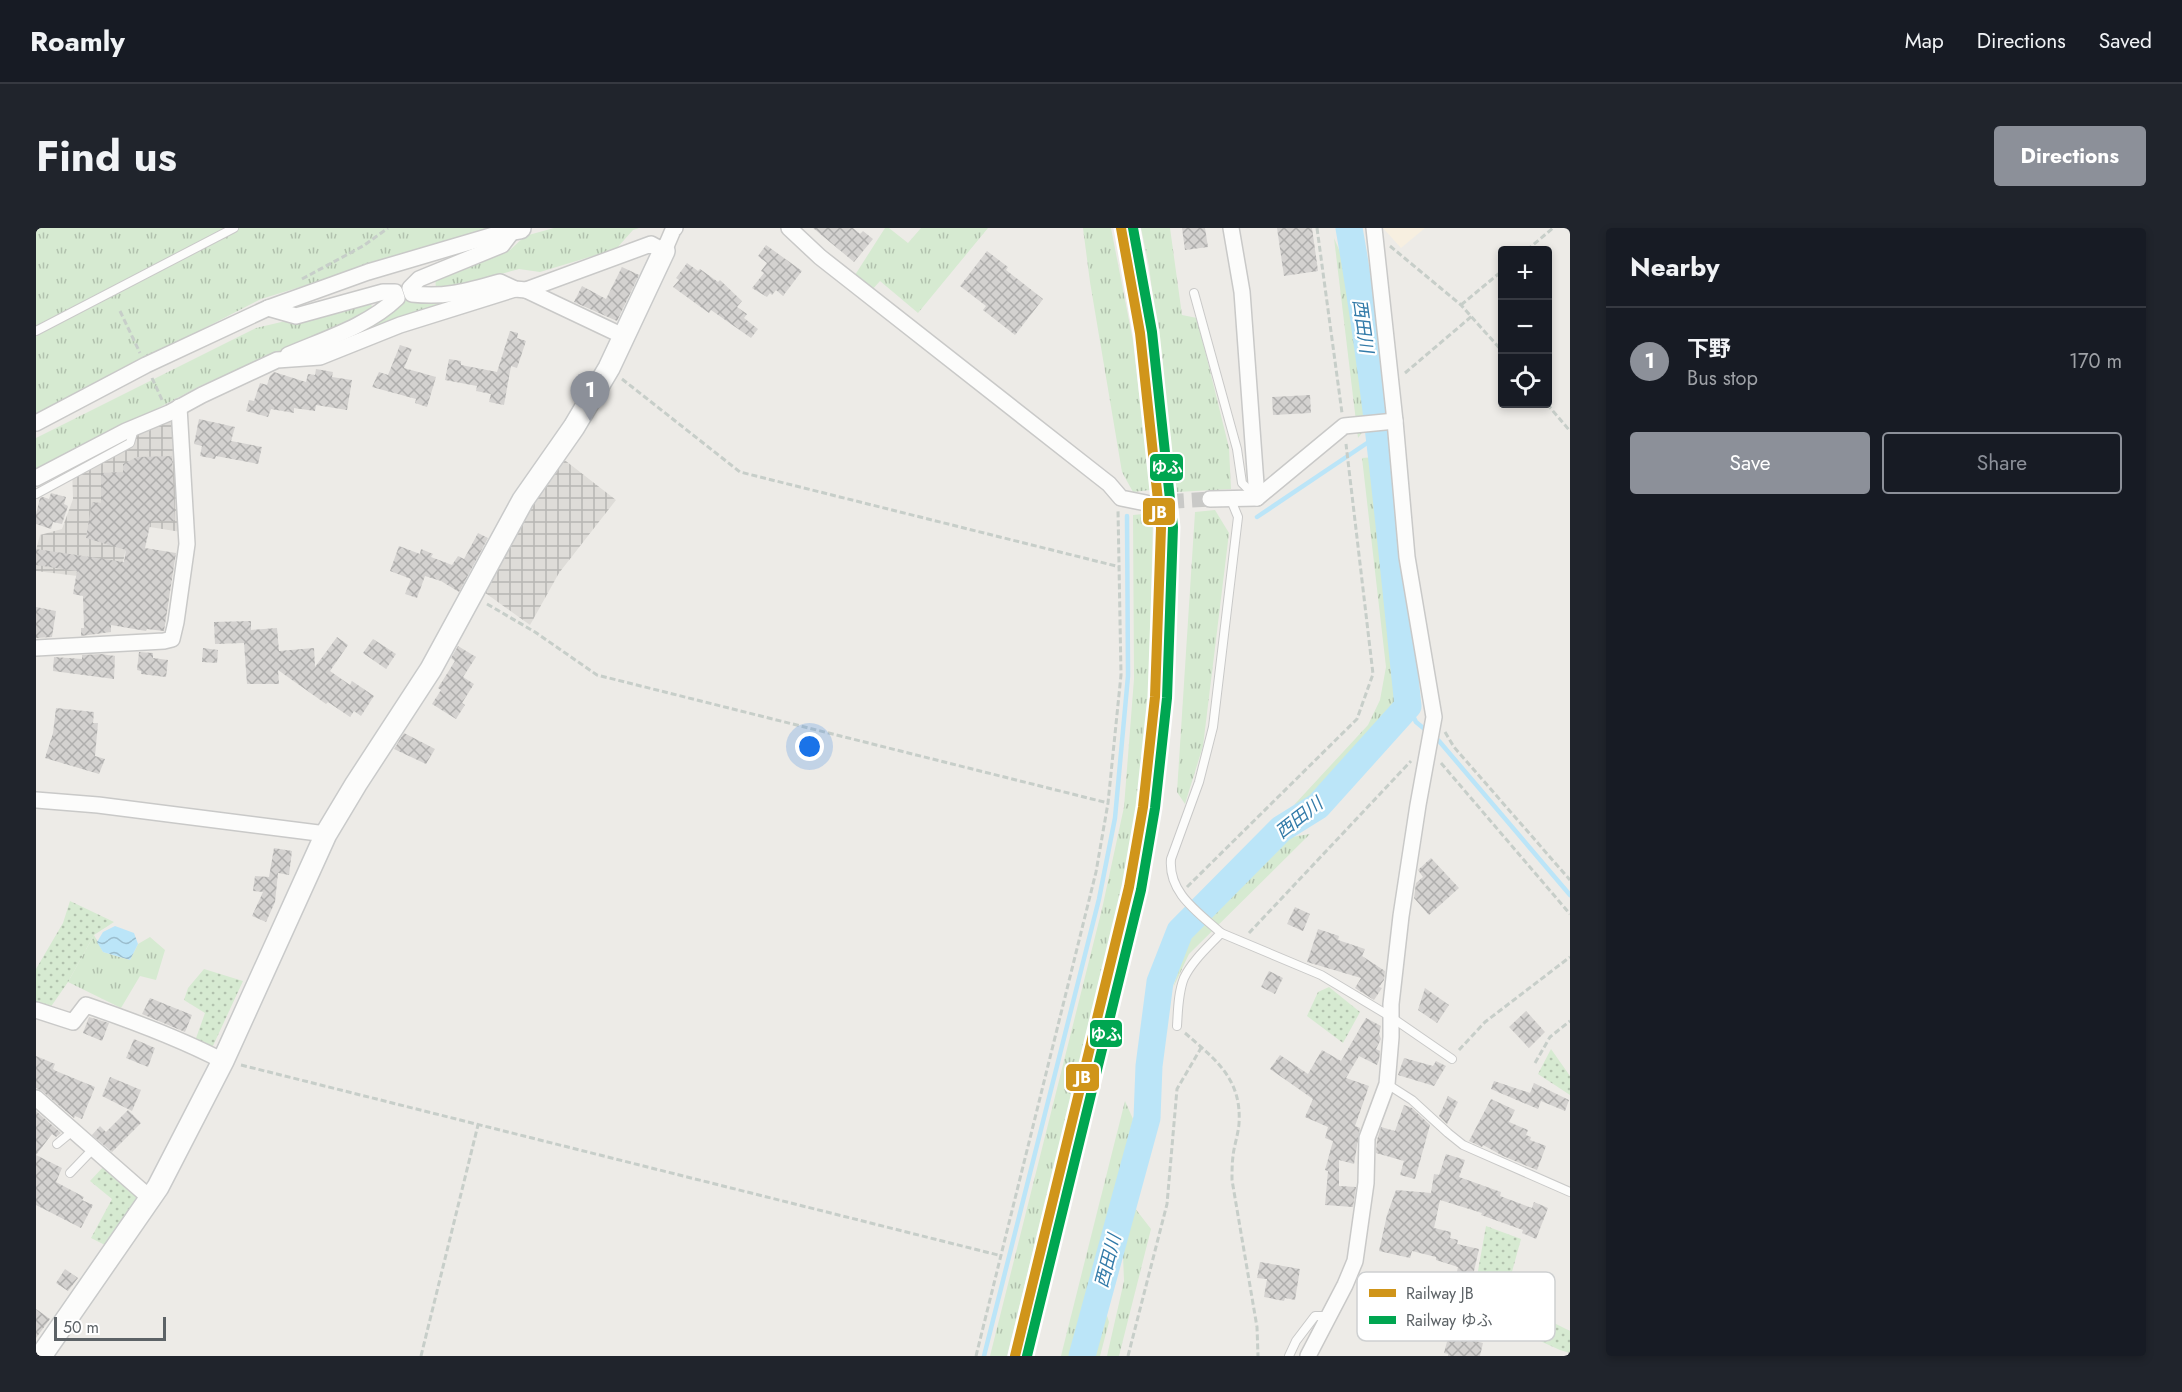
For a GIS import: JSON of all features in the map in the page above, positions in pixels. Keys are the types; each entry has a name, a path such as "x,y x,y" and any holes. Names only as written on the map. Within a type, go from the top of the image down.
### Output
{"street":[{"path":"41,1356 150,1198 223,1061 326,834 431,669 523,500 574,427 609,368 675,228"},
{"path":"789,228 820,257 1109,484 1121,498 1146,503"},
{"path":"1231,228 1242,291 1257,498"},
{"path":"36,478 134,428 363,322 389,306 419,279 502,245 517,229"},
{"path":"36,423 146,365 268,308 368,272 517,229"},
{"path":"1308,1356 1330,1316 1355,1261 1366,1183 1367,1138 1387,1084 1401,916 1434,721 1407,557 1374,230"},
{"path":"277,360 320,357 400,325 521,290 651,244 664,251"},
{"path":"268,308 296,316 383,292 431,296 457,294 500,282 623,336"},
{"path":"36,648 172,639 187,544 174,410"},
{"path":"1210,499 1257,498 1344,426 1393,421"},
{"path":"36,800 80,802 326,834"},
{"path":"36,1010 73,1022 86,1005 197,1047 223,1061"},
{"path":"36,1098 150,1198"}],"lane":[{"path":"36,331 234,228"},
{"path":"1194,293 1237,449 1242,483 1257,498"},
{"path":"36,494 130,443 134,428"},
{"path":"1231,500 1238,517 1213,727 1199,782 1171,859 1170,873 1179,894 1221,933 1321,975 1391,1017 1452,1059"},
{"path":"1177,1026 1184,978 1221,933"},
{"path":"1387,1084 1412,1100 1463,1145 1570,1192"},
{"path":"57,1144 74,1130"},
{"path":"70,1173 94,1148"},
{"path":"1289,1356 1296,1341 1315,1316 1330,1316"}],"path":[{"path":"293,283 363,246 388,228"},
{"path":"1179,894 1357,719 1373,674 1349,464 1317,228"},
{"path":"1532,246 1553,228"},
{"path":"1374,230 1461,305 1498,345"},
{"path":"1461,305 1498,275"},
{"path":"120,311 146,365 174,410"},
{"path":"1391,385 1472,316"},
{"path":"609,368 740,471 1120,567"},
{"path":"1550,408 1570,431"},
{"path":"976,1356 1096,872 1108,803 1121,675 1118,512 1121,498"},
{"path":"472,596 535,632 597,675 1108,803"},
{"path":"1434,721 1570,880"},
{"path":"1452,1059 1485,1022 1570,957"},
{"path":"1535,1063 1550,1037 1570,1021"},
{"path":"1177,1026 1221,1065 1233,1083 1238,1100 1239,1125 1233,1156 1232,1180 1257,1327 1258,1356"},
{"path":"1128,1356 1167,1204 1177,1089 1201,1048"},
{"path":"223,1061 1002,1256"},
{"path":"421,1356 478,1124"}],"shaded area":[{"path":"1383,228 1425,228 1401,248"},
{"path":"167,419 176,424 181,532 131,524 119,581 36,571 36,550 40,535 62,529 73,499 72,466"},
{"path":"562,458 616,500 559,573 530,625 484,592 511,541"}],"green space":[{"path":"36,228 492,228 261,299 36,415"},
{"path":"554,228 639,228 633,230 616,249 540,272 519,269 452,288 436,288 435,278 510,250 525,236"},
{"path":"885,228 889,228 908,243 921,228 988,228 918,313 880,281 872,290 855,275"},
{"path":"1083,228 1111,228 1133,341 1150,490 1133,492 1122,472"},
{"path":"1141,228 1170,228 1182,315 1197,318 1229,448 1231,489 1177,492 1149,266"},
{"path":"1334,238 1346,266 1368,425 1358,438"},
{"path":"466,299 343,339 407,300"},
{"path":"370,301 373,310 202,385 36,472 36,438 256,328"},
{"path":"1375,457 1398,688 1390,716 1324,790 1294,805 1368,725 1380,700 1386,667 1362,458"},
{"path":"1215,510 1229,533 1203,746 1185,804 1177,792 1195,512"},
{"path":"1153,513 1149,696 1136,810 1117,914 1007,1356 990,1356 1102,909 1124,807 1134,679 1133,515"},
{"path":"1310,834 1189,954 1173,988 1188,939 1286,838"},
{"path":"70,901 114,922 94,935 68,982 50,1008 36,1004 36,969 63,923"},
{"path":"94,935 103,952 130,960 138,944 150,937 165,950 156,980 140,976 121,1008 68,982"},
{"path":"204,969 243,981 212,1048 195,1041 205,1013 184,1000 188,988"},
{"path":"1329,987 1360,1012 1343,1043 1307,1016 1318,992"},
{"path":"1551,1049 1570,1076 1570,1095 1538,1074"},
{"path":"1125,1101 1133,1119 1073,1356 1061,1356"},
{"path":"105,1165 140,1197 105,1245 91,1238 112,1199 90,1181"},
{"path":"1134,1207 1151,1229 1119,1356 1107,1356 1124,1281 1123,1255"},
{"path":"1486,1226 1521,1239 1512,1272 1478,1272"},
{"path":"1101,1296 1109,1322 1100,1356 1086,1356"},
{"path":"1555,1324 1570,1331 1570,1353 1540,1341 1555,1341"}],"water":[{"path":"115,926 134,933 138,944 130,960 103,952 97,942 103,932"}],"building":[{"path":"813,228 853,228 860,234 863,231 873,239 854,262"},
{"path":"1182,228 1205,228 1208,247 1185,250"},
{"path":"1277,228 1312,228 1318,271 1284,276"},
{"path":"766,245 802,271 783,296 776,290 767,297 752,288 764,273 761,271 767,263 758,256"},
{"path":"987,251 1008,267 1006,270 1043,299 1015,335 983,310 986,306 960,286"},
{"path":"687,263 718,282 720,280 742,301 737,307 747,314 744,318 758,329 751,338 711,310 709,313 673,287 679,280 676,278"},
{"path":"622,267 639,275 617,321 574,302 582,286 606,299"},
{"path":"510,331 518,333 517,338 526,341 517,368 511,366 504,405 489,402 491,394 476,391 477,386 445,380 449,359 461,361 461,365 497,372"},
{"path":"400,345 412,349 404,368 436,377 427,407 415,403 416,399 372,387 379,372 388,375"},
{"path":"316,369 333,372 332,377 352,380 347,410 316,405 315,411 294,408 294,413 271,409 268,417 246,411 249,400 254,401 260,383 267,385 274,372 306,382 308,374 315,375"},
{"path":"1310,395 1311,413 1273,415 1272,397"},
{"path":"199,419 235,427 231,441 262,447 258,464 216,456 215,459 200,456 202,446 194,444"},
{"path":"172,456 175,521 151,521 145,548 176,553 164,631 147,629 146,631 111,625 111,632 81,636 81,628 84,628 83,596 73,594 77,571 36,565 36,549 124,562 126,550 86,538 92,502 101,503 101,473 123,472 123,464 137,457"},
{"path":"51,493 66,497 64,504 68,506 62,524 53,522 51,529 36,524 36,514 40,498 49,499"},
{"path":"478,533 488,538 459,592 441,581 425,576 417,598 405,594 411,579 390,571 399,546 420,554 421,549 433,554 431,557 452,565 458,556 464,559"},
{"path":"36,607 56,611 52,637 36,638"},
{"path":"251,621 251,630 277,628 279,651 314,648 315,667 337,637 348,645 330,671 350,685 352,681 374,696 361,716 354,711 350,717 328,702 326,704 278,670 279,684 247,684 244,643 215,644 214,622"},
{"path":"373,639 396,654 386,669 363,653"},
{"path":"458,646 476,657 463,677 474,684 462,703 465,705 456,719 432,704 441,690 438,688 455,661 451,658"},
{"path":"203,648 218,650 217,663 202,662"},
{"path":"139,652 153,653 153,658 168,660 166,677 141,674 141,671 137,670"},
{"path":"82,655 115,656 114,679 53,671 54,657 82,659"},
{"path":"56,708 94,712 93,723 98,723 95,756 105,759 99,774 45,758 53,733"},
{"path":"404,733 435,749 426,764 394,749"},
{"path":"274,848 292,851 289,875 278,873 275,902 266,922 252,916 263,892 253,891 255,876 269,877"},
{"path":"1431,858 1459,888 1429,915 1414,898 1416,883 1423,877 1418,870"},
{"path":"1295,907 1310,914 1303,931 1287,924"},
{"path":"1318,929 1339,936 1338,940 1365,949 1362,956 1385,971 1384,980 1379,987 1382,988 1374,1000 1355,988 1361,978 1307,962"},
{"path":"1269,971 1283,978 1275,994 1261,987"},
{"path":"1425,988 1449,1005 1437,1023 1418,1010"},
{"path":"150,998 192,1015 185,1032 142,1014"},
{"path":"1526,1011 1545,1032 1529,1048 1509,1027"},
{"path":"89,1017 109,1023 102,1041 83,1033"},
{"path":"1366,1018 1381,1026 1379,1034 1381,1039 1376,1049 1380,1051 1379,1060 1377,1065 1359,1056 1346,1078 1369,1086 1355,1126 1360,1128 1354,1164 1339,1160 1339,1186 1356,1187 1353,1207 1325,1205 1328,1171 1325,1170 1333,1141 1325,1138 1328,1127 1305,1117 1313,1099 1270,1069 1280,1055 1308,1074 1322,1050 1341,1061"},
{"path":"134,1039 155,1048 148,1067 126,1058"},
{"path":"36,1056 55,1064 53,1069 56,1071 95,1087 82,1119 75,1116 74,1118 36,1088"},
{"path":"1404,1058 1433,1066 1436,1061 1446,1066 1434,1086 1398,1075"},
{"path":"110,1077 141,1090 132,1111 102,1096"},
{"path":"1494,1081 1530,1093 1534,1083 1569,1100 1565,1111 1541,1101 1538,1109 1491,1089"},
{"path":"1448,1096 1458,1102 1447,1124 1439,1116"},
{"path":"1491,1099 1515,1110 1509,1122 1528,1130 1526,1135 1531,1137 1530,1140 1546,1146 1537,1170 1483,1145 1482,1147 1469,1141"},
{"path":"1404,1105 1412,1108 1430,1125 1415,1179 1400,1175 1404,1161 1376,1153 1381,1127 1395,1131"},
{"path":"128,1110 141,1123 112,1152 92,1135 100,1126 106,1132"},
{"path":"36,1111 61,1133 56,1137 52,1134 36,1155"},
{"path":"1446,1154 1465,1160 1459,1177 1501,1192 1500,1196 1532,1208 1534,1202 1548,1208 1536,1239 1522,1233 1523,1230 1481,1215 1482,1213 1440,1200 1434,1228 1451,1232 1450,1238 1458,1240 1457,1244 1479,1249 1474,1272 1457,1272 1458,1267 1436,1260 1436,1257 1412,1251 1410,1258 1379,1251 1387,1215 1396,1190 1431,1193 1434,1174 1439,1175"},
{"path":"36,1155 62,1168 56,1182 84,1197 82,1200 93,1205 81,1228 36,1205"},
{"path":"1260,1262 1300,1269 1295,1300 1285,1298 1284,1301 1264,1297 1267,1279 1257,1278"},
{"path":"65,1269 78,1278 68,1291 56,1283"},
{"path":"36,1309 50,1319 36,1338"},
{"path":"1447,1341 1483,1343 1480,1356 1448,1356 1444,1353"}],"waterway":[{"name":"西田川","path":"1082,1356 1147,1118 1149,1066 1160,982 1180,931 1281,829 1318,806 1408,706 1368,347 1349,228"},
{"path":"1257,517 1379,435"},
{"path":"984,1356 1099,899 1115,818 1128,676 1127,516"},
{"path":"1408,706 1416,722 1439,741 1570,895"}],"tunnel":[{"path":"1146,503 1210,499"}],"rail line":[{"name":"JB","path":"1015,1356 1129,887 1143,807 1155,697 1161,528 1140,333 1121,228"},
{"name":"ゆふ","path":"1027,1356 1141,890 1155,808 1167,698 1173,527 1152,332 1133,228"}],"place":[{"name":"下野","path":"590,421"}]}
